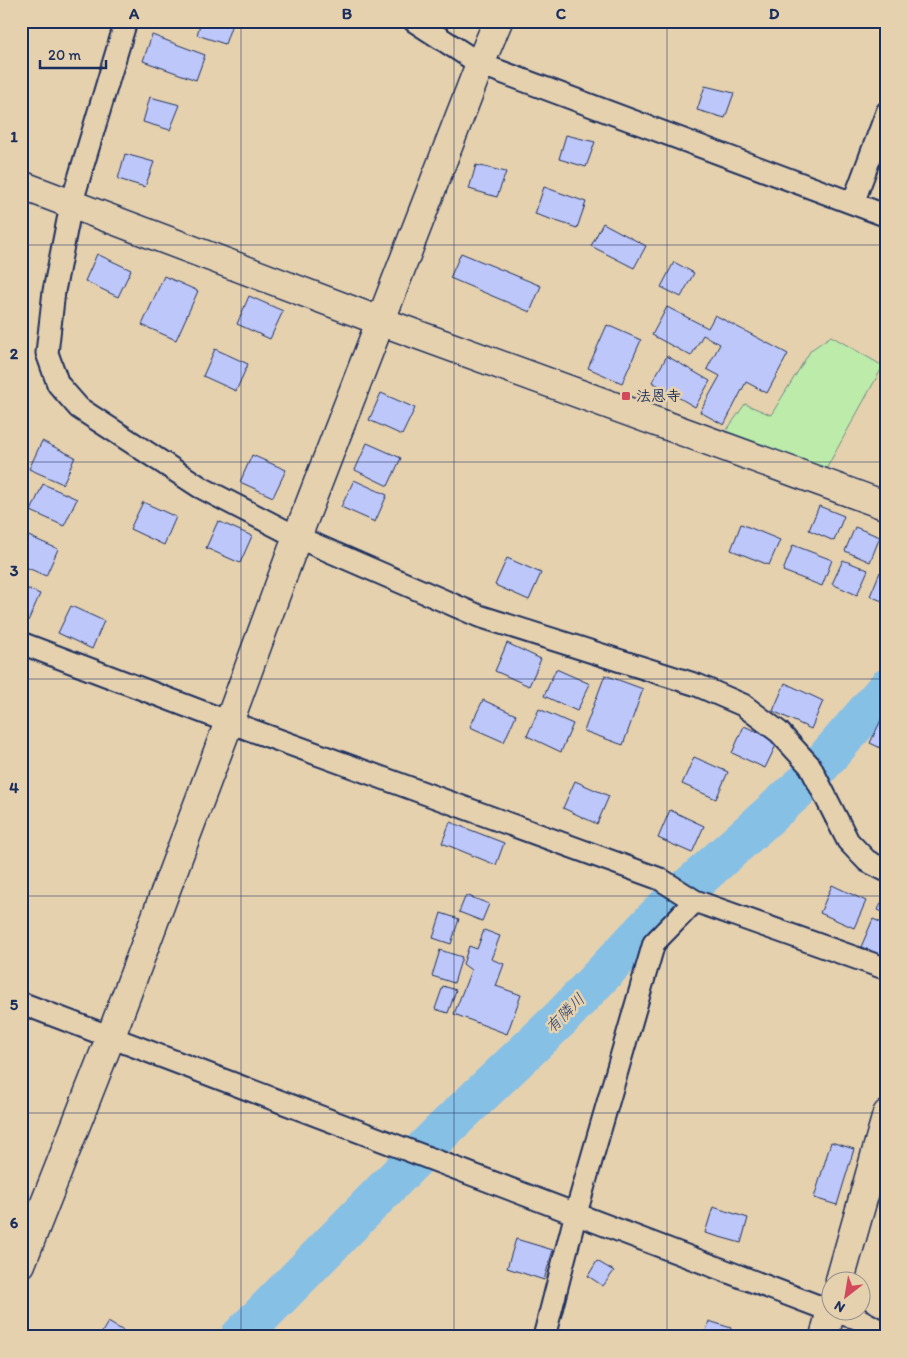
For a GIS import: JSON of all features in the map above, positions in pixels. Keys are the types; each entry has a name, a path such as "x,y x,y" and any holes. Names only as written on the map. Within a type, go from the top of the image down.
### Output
{"street":[{"path":"126,21 71,205 54,291 47,353 58,384 79,408 200,487 297,537 480,616 696,685 743,705 779,732 813,772 848,841 867,861 887,871"},
{"path":"414,21 480,64 887,216"},
{"path":"21,1264 111,1036 297,537 498,21"},
{"path":"853,203 887,112"},
{"path":"21,185 380,321 887,506"},
{"path":"21,643 229,722 660,879 695,901 887,969"},
{"path":"544,1337 576,1213 654,943 695,901"},
{"path":"21,1002 820,1307"},
{"path":"843,1270 887,1114"},
{"path":"824,1337 829,1320"},
{"path":"861,1320 887,1335"}],"green space":[{"path":"831,336 883,366 826,469 724,434 745,404 771,415 811,350"}],"building":[{"path":"201,21 233,21 225,44 197,35"},
{"path":"152,35 205,55 196,80 143,61"},
{"path":"705,86 734,93 725,118 697,110"},
{"path":"150,97 180,105 170,130 143,122"},
{"path":"566,135 595,142 586,167 559,159"},
{"path":"125,154 154,162 145,187 118,179"},
{"path":"476,165 506,172 497,197 469,189"},
{"path":"544,187 586,202 577,228 535,214"},
{"path":"603,223 646,246 634,268 591,246"},
{"path":"461,253 541,286 530,312 450,278"},
{"path":"97,254 131,270 118,297 85,281"},
{"path":"674,262 694,273 681,297 661,287"},
{"path":"164,276 198,291 176,340 142,325"},
{"path":"249,296 283,311 270,339 237,324"},
{"path":"667,307 708,328 715,315 788,354 767,393 746,382 724,425 700,412 720,376 707,369 720,344 703,335 691,356 652,335"},
{"path":"607,325 641,340 622,383 588,368"},
{"path":"215,349 248,364 236,391 203,376"},
{"path":"667,356 710,381 695,407 652,382"},
{"path":"381,393 415,408 402,435 369,420"},
{"path":"42,441 75,457 63,484 29,469"},
{"path":"367,443 401,458 388,486 355,470"},
{"path":"252,455 286,470 273,497 240,482"},
{"path":"354,480 387,495 375,522 341,507"},
{"path":"43,484 77,499 64,526 31,511"},
{"path":"143,502 176,517 164,545 130,529"},
{"path":"819,506 844,516 834,541 809,530"},
{"path":"218,521 252,536 240,563 206,548"},
{"path":"741,524 780,540 769,565 731,550"},
{"path":"855,527 880,537 870,562 845,551"},
{"path":"24,534 58,549 46,576 21,565 21,541"},
{"path":"793,545 832,560 822,586 783,571"},
{"path":"507,558 541,573 529,600 495,585"},
{"path":"843,560 868,570 857,595 832,584"},
{"path":"880,572 887,574 887,603 870,596"},
{"path":"21,586 40,594 28,621 21,618"},
{"path":"71,606 104,621 92,649 58,633"},
{"path":"507,643 541,659 529,686 495,671"},
{"path":"556,669 590,684 577,711 544,696"},
{"path":"605,675 643,689 623,745 584,731"},
{"path":"785,683 823,701 811,729 773,711"},
{"path":"483,700 516,715 504,742 470,727"},
{"path":"539,709 573,724 561,752 527,736"},
{"path":"883,716 887,716 887,751 870,743"},
{"path":"744,726 778,741 765,768 732,753"},
{"path":"694,757 728,772 716,799 682,784"},
{"path":"575,781 609,796 597,824 563,808"},
{"path":"670,810 704,826 692,853 658,838"},
{"path":"450,822 504,843 496,865 442,843"},
{"path":"832,885 866,901 854,928 820,913"},
{"path":"887,891 887,914 878,910"},
{"path":"466,895 489,904 482,921 459,912"},
{"path":"441,913 459,919 451,944 433,938"},
{"path":"873,919 887,925 887,958 861,947"},
{"path":"484,930 500,936 491,959 504,964 496,986 521,995 507,1034 454,1014 471,970 463,964 469,946 477,949"},
{"path":"440,950 462,957 454,983 432,976"},
{"path":"443,986 456,990 448,1013 435,1009"},
{"path":"831,1142 854,1149 837,1205 814,1198"},
{"path":"713,1207 748,1218 741,1243 705,1233"},
{"path":"516,1239 553,1250 544,1280 507,1268"},
{"path":"597,1261 614,1271 603,1286 588,1276"},
{"path":"709,1321 731,1328 730,1337 704,1337"},
{"path":"108,1322 129,1334 128,1337 106,1337 101,1334"}],"waterway":[{"name":"有隣川","path":"240,1337 438,1135 561,1018 661,912 806,782 887,688"},
{"path":"878,700 887,704"}],"place":[{"name":"法恩寺","path":"626,396"}]}
